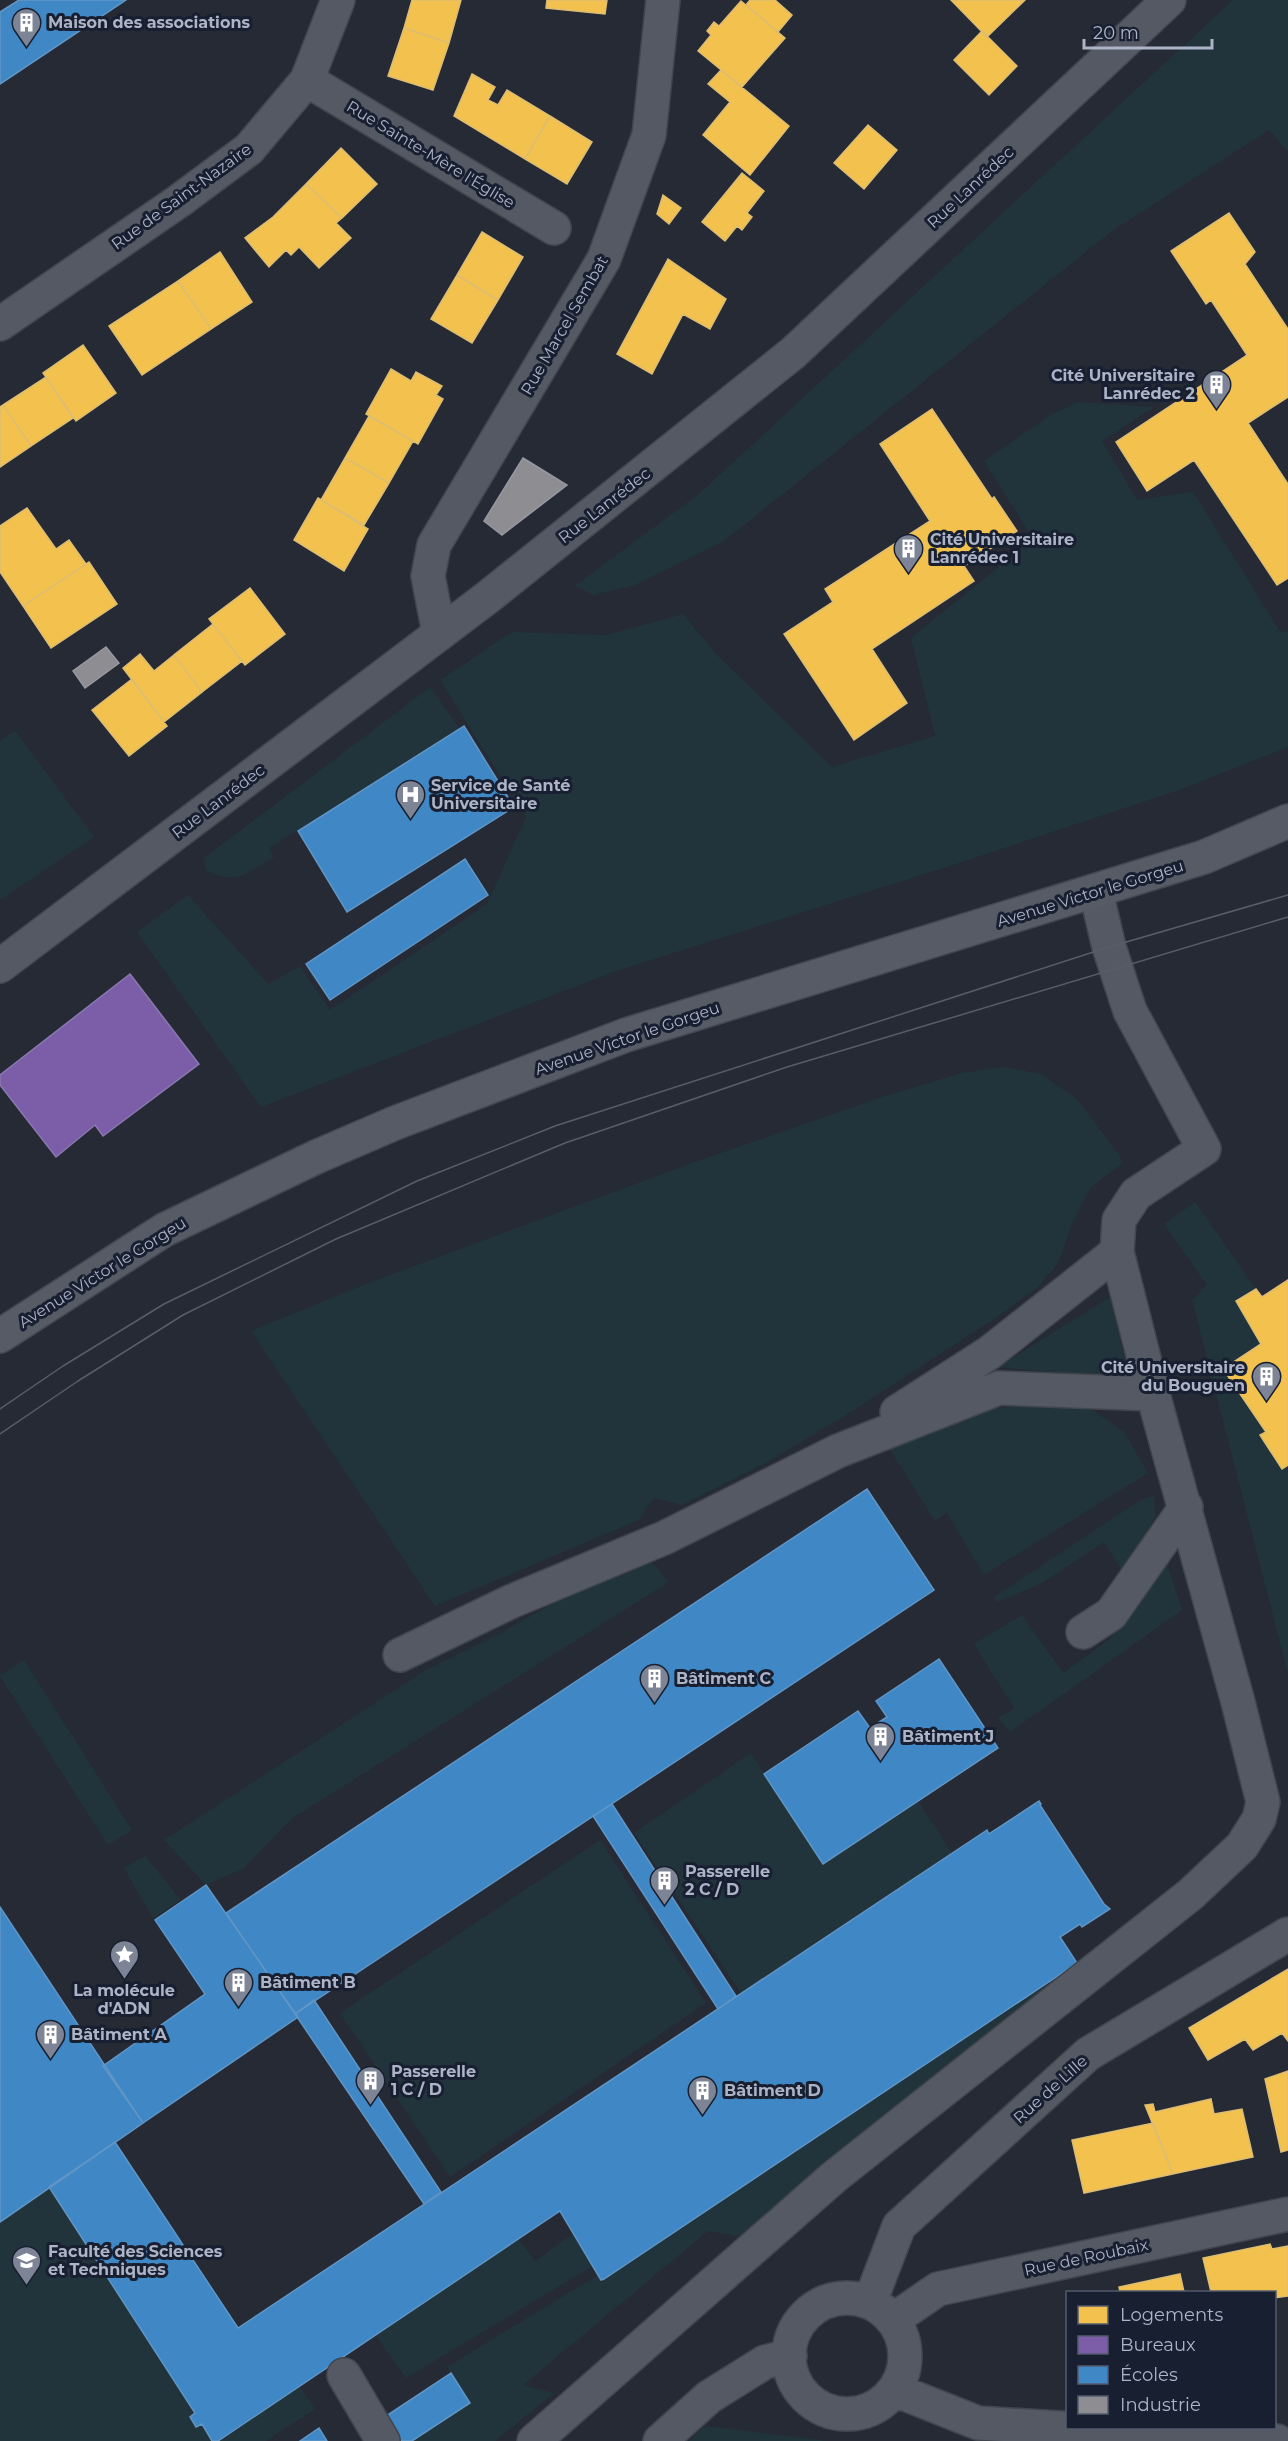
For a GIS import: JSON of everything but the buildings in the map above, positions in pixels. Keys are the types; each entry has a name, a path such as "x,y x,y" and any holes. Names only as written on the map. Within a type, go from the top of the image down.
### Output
{"main road":[{"name":"Avenue Victor le Gorgeu","path":"0,1336 164,1230 316,1156 395,1123 626,1035 1096,892 1204,857 1288,821"}],"street":[{"name":"Rue de Saint-Nazaire","path":"0,324 179,201 249,149 307,80 338,0"},
{"name":"Rue Marcel Sembat","path":"439,633 428,576 434,545 604,259 649,135 663,0"},
{"name":"Rue Lanrédec","path":"0,966 488,597 793,353 1169,0"},
{"name":"Rue Sainte-Mère l'Église","path":"307,80 554,228"},
{"path":"534,2441 834,2177 1191,1894 1242,1846 1259,1819 1263,1802 1117,1252 1119,1220 1136,1194 1204,1149 1130,1011 1109,947 1096,892"},
{"path":"838,1451 989,1353 1117,1252"},
{"path":"400,1655 510,1602 664,1538 838,1451 999,1388 1153,1394"},
{"path":"1083,1632 1111,1614 1185,1507"},
{"name":"Rue de Lille","path":"881,2311 899,2226 1088,2054 1288,1934"},
{"name":"Rue de Roubaix","path":"881,2311 938,2289 1288,2214"},
{"path":"850,2298 881,2311 905,2342 906,2363 895,2390 878,2406 859,2413 846,2414 827,2410 810,2400 797,2385 791,2369 790,2356 794,2334 804,2317 820,2304 850,2298"},
{"path":"660,2441 709,2397 765,2361 790,2356"},
{"path":"344,2375 383,2441"},
{"path":"895,2390 978,2423 1066,2428"},
{"path":"1078,2429 1277,2441"}],"shaded area":[{"path":"1233,0 1288,0 1288,151 1269,130 1112,231 724,541 635,585 593,595 575,586 700,493"},
{"path":"1078,402 1154,407 1102,441 1137,500 1193,492 1281,633 1288,631 1288,747 1182,789 956,864 616,971 261,1107 137,932 188,895 268,984 300,966 330,1010 487,904 526,817 440,680 512,632 607,635 683,614 717,655 832,767 935,736 911,638 1033,539 984,461 1049,416"},
{"path":"430,687 460,729 269,848 274,857 249,872 241,876 226,877 206,870 204,858"},
{"path":"15,731 94,837 0,900 0,741"},
{"path":"1004,1067 1041,1074 1077,1099 1121,1158 1122,1164 1091,1187 1071,1226 1055,1267 1036,1289 843,1417 773,1459 682,1505 654,1498 639,1520 435,1606 251,1331 366,1284 692,1163 885,1096 962,1073"},
{"path":"1195,1202 1256,1289 1236,1301 1261,1344 1224,1369 1266,1432 1260,1436 1282,1468 1288,1465 1288,1674 1192,1300 1207,1285 1164,1224"},
{"path":"1110,1297 1129,1379 998,1367"},
{"path":"1023,1404 1087,1406 1124,1432 1148,1473 984,1575 947,1513 935,1521 887,1445 953,1416"},
{"path":"1154,1496 1156,1516 1123,1572 1104,1542 1042,1583 997,1602 994,1597 1142,1499"},
{"path":"648,1558 669,1582 291,1819 244,1868 206,1885 164,1840 426,1670 497,1635 626,1562"},
{"path":"1166,1560 1182,1610 1010,1732 998,1718 1014,1708 974,1644 1022,1615 1063,1673 1110,1639"},
{"path":"24,1660 132,1830 108,1845 0,1676"},
{"path":"751,1753 823,1864 918,1801 952,1853 741,1993 634,1833"},
{"path":"600,1840 706,2003 450,2177 340,2013"},
{"path":"145,1856 181,1900 153,1918 124,1868"},
{"path":"1077,1963 745,2237 708,2231 523,2385 554,2393 495,2441 412,2441 470,2403 447,2367 598,2275 601,2280 604,2279"},
{"path":"49,2187 195,2413 190,2417 196,2427 202,2424 212,2441 0,2441 0,2222"},
{"path":"573,2234 593,2266 406,2378 376,2336 518,2238 535,2261"},
{"path":"300,2387 315,2409 266,2441 218,2441"},
{"path":"705,2426 827,2441 689,2441"}],"tram line":[{"path":"0,1409 63,1366 164,1304 417,1181 555,1126 1109,947 1288,895"},
{"path":"0,1434 78,1381 183,1315 336,1239 565,1143 787,1067 1288,917"}],"place":[{"name":"Maison des associations","path":"27,48"},
{"name":"Cité Universitaire Lanrédec 2","path":"1216,410"},
{"name":"Cité Universitaire Lanrédec 1","path":"909,574"},
{"name":"Service de Santé Universitaire","path":"410,820"},
{"name":"Cité Universitaire du Bouguen","path":"1266,1402"},
{"name":"Bâtiment C","path":"655,1704"},
{"name":"Bâtiment J","path":"881,1762"},
{"name":"Passerelle 2 C / D","path":"664,1906"},
{"name":"La molécule d'ADN","path":"124,1980"},
{"name":"Bâtiment B","path":"239,2008"},
{"name":"Bâtiment A","path":"50,2060"},
{"name":"Passerelle 1 C / D","path":"370,2106"},
{"name":"Bâtiment D","path":"703,2116"},
{"name":"Faculté des Sciences et Techniques","path":"27,2286"}]}
